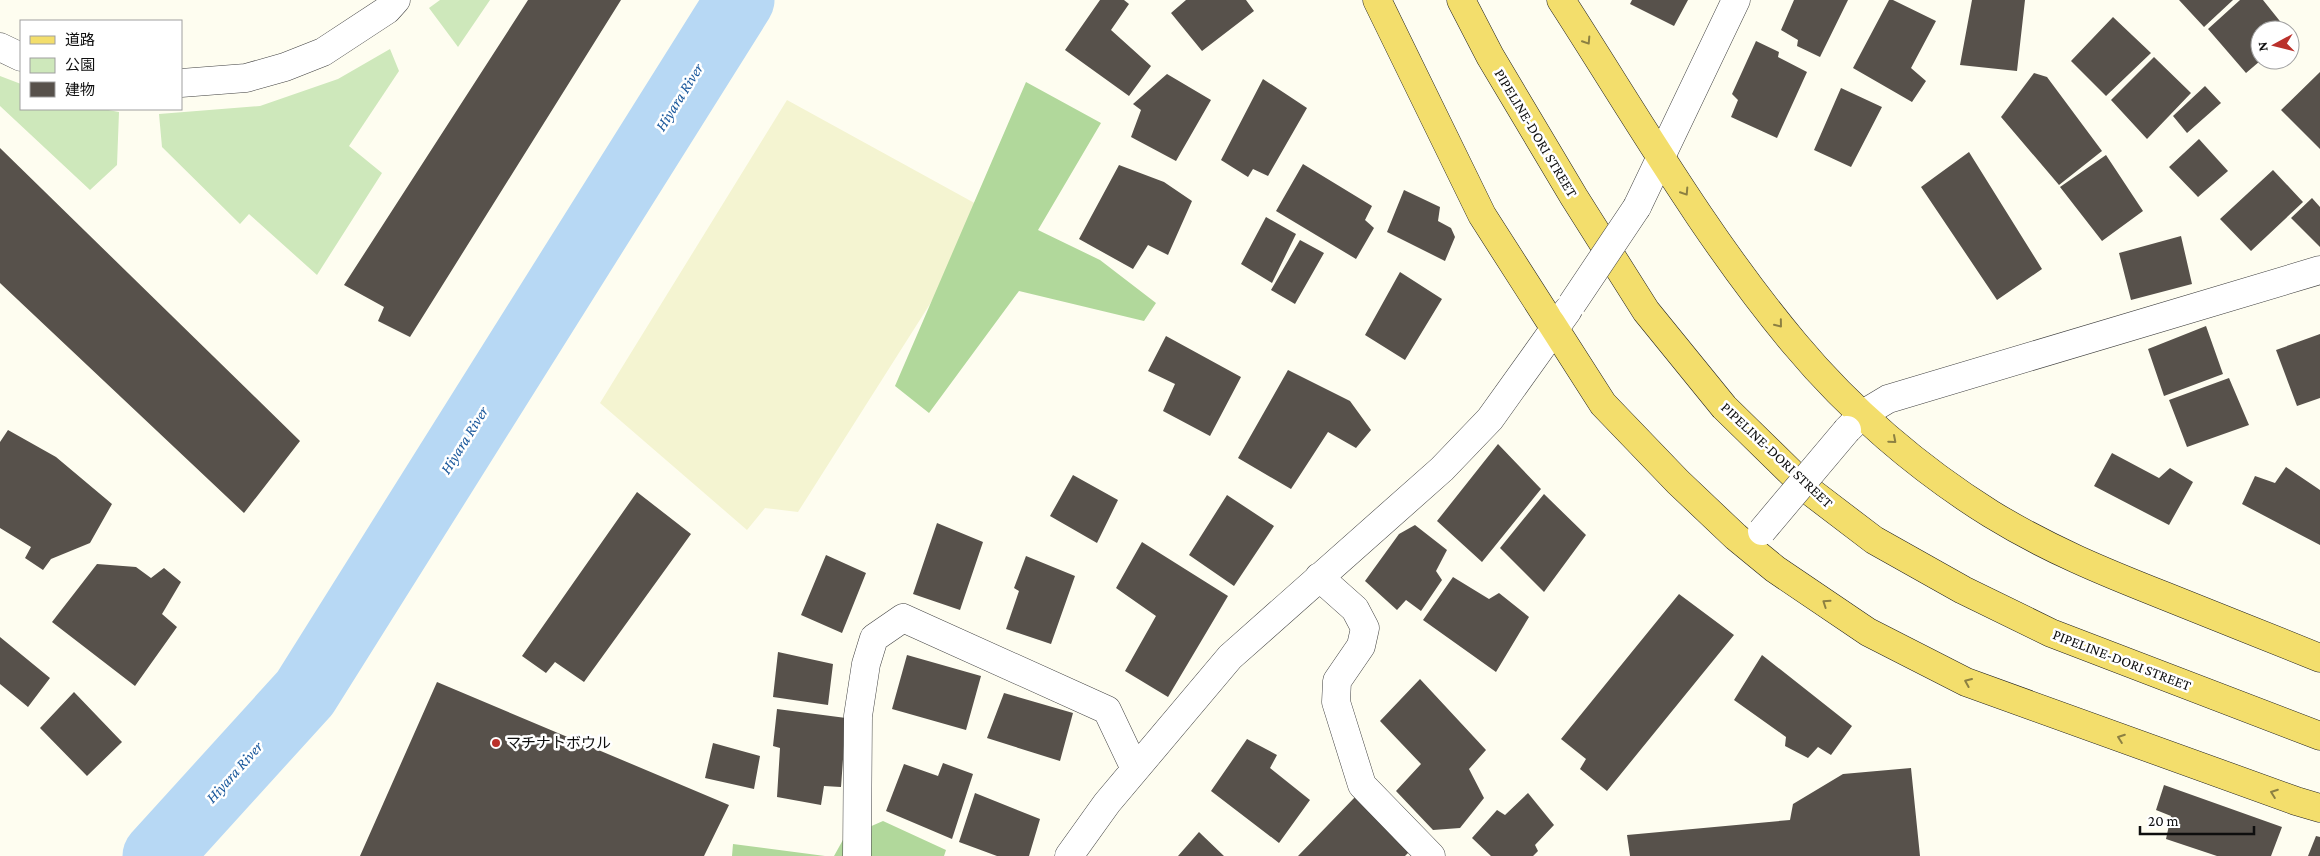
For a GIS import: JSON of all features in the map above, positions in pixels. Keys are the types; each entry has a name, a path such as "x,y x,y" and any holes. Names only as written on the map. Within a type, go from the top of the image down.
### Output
{"main road":[{"path":"1377,0 1482,215 1603,404 1678,482 1755,539 1776,569 1868,632 1966,682 2320,808"},
{"name":"PIPELINE-DORI STREET","path":"1461,0 1490,56 1569,189 1646,311 1724,407 1811,492 1874,540 1963,590 2051,633 2320,736"},
{"path":"1561,0 1745,282 1855,422 1992,514 2071,558 2320,658"}],"street":[{"path":"182,83 246,78 285,67 323,52 387,10 396,0"},
{"path":"1069,856 1107,803 1230,657 1442,469 1490,419 1572,304 1637,207 1736,0"},
{"path":"0,47 20,57"},
{"path":"1755,539 1855,422 1888,399 2320,270"},
{"path":"1319,577 1355,609 1365,628 1361,646 1337,682 1336,702 1362,785 1431,856"},
{"path":"857,856 858,716 866,664 874,638 903,618 1107,710 1135,769"}],"green space":[{"path":"440,0 490,0 458,47 429,8"},
{"path":"390,49 399,71 349,146 382,173 317,275 249,214 240,224 162,147 159,114 260,106 338,79"},
{"path":"0,76 20,84 20,110 108,110 119,112 117,165 90,190 0,106"},
{"path":"1026,82 1101,123 1038,230 1100,260 1156,303 1144,321 1019,291 929,413 895,386"},
{"path":"787,100 989,211 798,512 765,508 747,530 600,403"},
{"path":"883,821 946,850 944,856 834,856 844,838"},
{"path":"733,844 825,856 732,856"}],"building":[{"path":"528,0 621,0 410,337 378,321 384,307 344,285"},
{"path":"1100,0 1124,0 1129,4 1111,30 1151,66 1129,96 1065,50"},
{"path":"1186,0 1246,0 1254,11 1202,51 1171,13"},
{"path":"1632,0 1688,0 1674,26 1630,4"},
{"path":"1794,0 1848,0 1820,57 1797,46 1798,40 1781,30"},
{"path":"1889,0 1893,0 1936,21 1911,68 1926,81 1912,102 1853,68"},
{"path":"1972,0 2025,0 2017,71 1960,65"},
{"path":"2179,0 2233,0 2204,27"},
{"path":"2240,0 2263,0 2279,20 2250,20 2250,70 2246,73 2208,29"},
{"path":"2113,17 2151,53 2106,96 2071,61"},
{"path":"1756,41 1779,52 1778,57 1807,72 1777,138 1731,117 1738,100 1732,94"},
{"path":"2154,57 2191,93 2147,139 2111,100"},
{"path":"2320,72 2320,149 2281,110"},
{"path":"2034,73 2047,77 2102,151 2059,185 2001,117"},
{"path":"1167,74 1211,100 1176,161 1131,137 1141,110 1133,104"},
{"path":"1263,79 1307,108 1268,176 1253,169 1248,177 1221,160"},
{"path":"2205,86 2221,103 2187,133 2173,116"},
{"path":"1841,88 1882,107 1851,167 1814,150"},
{"path":"2199,139 2228,171 2198,197 2169,167"},
{"path":"0,148 300,441 244,513 0,283"},
{"path":"1969,152 2042,269 1997,300 1921,187"},
{"path":"2106,155 2143,211 2102,241 2060,187"},
{"path":"1303,164 1372,206 1365,220 1374,228 1356,259 1276,211"},
{"path":"1119,165 1164,182 1192,201 1168,255 1148,245 1133,269 1079,239"},
{"path":"2273,170 2303,202 2251,251 2220,219"},
{"path":"1404,190 1440,207 1438,221 1451,228 1455,237 1445,261 1387,232"},
{"path":"2312,198 2320,207 2320,247 2291,218"},
{"path":"1266,217 1296,234 1272,283 1241,264"},
{"path":"2181,236 2192,284 2131,300 2119,253"},
{"path":"1300,240 1324,253 1295,304 1271,290"},
{"path":"1400,272 1442,299 1405,360 1365,335"},
{"path":"2206,326 2223,374 2164,396 2148,349"},
{"path":"2320,334 2320,398 2297,406 2276,350"},
{"path":"1166,336 1241,377 1210,436 1163,411 1175,384 1148,371"},
{"path":"1288,370 1350,401 1371,430 1356,448 1328,432 1291,489 1238,458"},
{"path":"2229,378 2249,425 2187,447 2169,400"},
{"path":"8,430 56,457 112,504 90,543 51,559 43,570 25,558 31,547 0,528 0,442"},
{"path":"1498,444 1541,489 1482,562 1437,521"},
{"path":"2112,453 2159,478 2170,468 2193,482 2169,525 2094,486"},
{"path":"2286,467 2320,490 2320,545 2242,504 2255,476 2275,483"},
{"path":"1073,475 1118,500 1097,543 1050,516"},
{"path":"637,492 691,534 584,682 555,662 546,673 522,656"},
{"path":"1544,494 1586,535 1544,592 1500,548"},
{"path":"1227,495 1274,526 1234,586 1189,555"},
{"path":"937,523 983,542 960,610 913,594"},
{"path":"1415,525 1447,550 1436,571 1442,580 1421,611 1406,600 1397,610 1365,581 1399,534"},
{"path":"1142,542 1228,596 1168,697 1125,671 1156,616 1116,588"},
{"path":"826,555 866,573 842,633 801,615"},
{"path":"1026,556 1075,576 1051,644 1006,629 1019,591 1014,588"},
{"path":"97,564 136,567 151,578 164,568 181,582 162,614 177,627 135,686 52,622"},
{"path":"1453,577 1489,599 1499,593 1529,617 1496,672 1423,620"},
{"path":"1679,594 1734,635 1607,791 1580,769 1586,759 1561,739"},
{"path":"0,637 50,678 28,707 0,684"},
{"path":"778,652 833,664 828,705 773,697"},
{"path":"907,655 981,676 966,730 892,709"},
{"path":"1762,655 1852,726 1831,755 1818,747 1808,758 1785,746 1786,737 1734,700"},
{"path":"1420,679 1486,750 1469,769 1484,798 1460,828 1433,830 1396,791 1421,764 1380,721"},
{"name":"マチナトボウル","path":"437,682 729,805 704,856 360,856"},
{"path":"74,692 122,742 87,776 40,728"},
{"path":"1004,693 1073,713 1060,761 987,738"},
{"path":"777,709 846,718 841,787 824,786 821,805 777,797 780,748 773,746"},
{"path":"1247,739 1277,755 1270,768 1310,800 1279,843 1211,791"},
{"path":"713,743 760,756 754,789 705,778"},
{"path":"943,763 973,774 952,839 886,811 904,764 938,776"},
{"path":"1911,768 1920,856 1630,856 1627,835 1790,820 1793,804 1843,774"},
{"path":"2164,785 2282,827 2271,856 2217,856 2166,839 2171,816 2156,810"},
{"path":"975,793 1040,819 1029,856 997,856 959,842"},
{"path":"1528,793 1554,825 1535,845 1538,851 1533,856 1491,856 1472,838 1497,810 1505,815"},
{"path":"1356,796 1409,852 1405,856 1298,856"},
{"path":"1199,832 1224,856 1178,856"},
{"path":"2316,836 2320,837 2320,856 2308,856"}],"waterway":[{"name":"Hiyara River","path":"157,856 305,693 740,0"}],"place":[{"name":"マチナトボウル","path":"496,743"}]}
